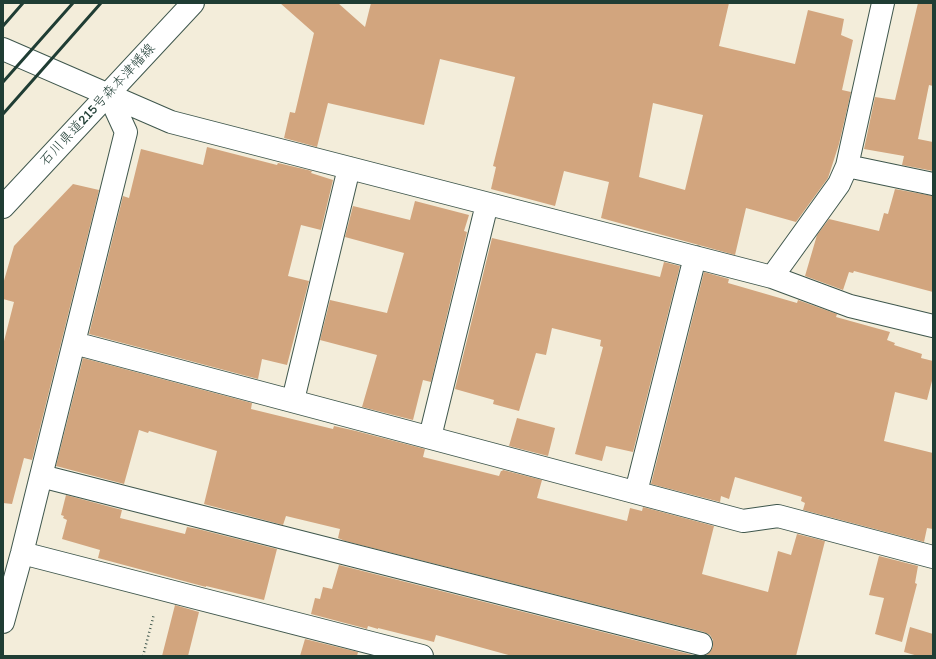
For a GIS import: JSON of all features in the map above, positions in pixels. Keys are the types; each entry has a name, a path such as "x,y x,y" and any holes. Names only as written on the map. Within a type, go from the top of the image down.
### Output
{"street":[{"name":"石川県道215号森本津幡線","path":"3,207 109,95 193,3"},
{"path":"772,277 839,184 847,166 883,3"},
{"path":"3,49 171,122 772,277 850,306 933,326"},
{"path":"3,622 22,553 126,132 109,95"},
{"path":"847,166 933,184"},
{"path":"293,400 349,168"},
{"path":"430,437 488,204"},
{"path":"636,492 695,257"},
{"path":"74,342 743,521 778,516 933,557"},
{"path":"41,476 701,644"},
{"path":"22,553 422,656"}],"path":[{"path":"143,656 160,588"}],"building":[{"path":"280,3 338,3 365,27 371,3 729,3 719,46 795,64 808,10 844,19 841,35 853,40 842,90 851,92 839,144 828,178 796,222 746,208 735,255 601,218 609,182 564,171 555,206 491,189 496,167 493,166 515,77 440,59 424,125 328,103 317,147 284,138 290,112 295,113 314,33","holes":["653,103 703,115 685,190 639,177"]},
{"path":"918,3 933,3 933,86 929,85 918,139 933,142 933,171 902,165 904,156 864,149 875,97 895,100"},
{"path":"207,147 277,165 278,163 312,171 311,173 333,180 321,230 301,225 288,276 309,281 287,365 262,359 258,379 89,334 123,196 129,198 141,149 203,165"},
{"path":"73,184 99,190 32,460 24,458 12,504 3,503 3,345 14,302 3,299 3,284 14,246"},
{"path":"895,189 933,196 933,292 854,271 853,273 849,272 843,290 805,276 817,235 829,219 879,231 884,213 888,214"},
{"path":"415,201 469,215 464,231 467,232 431,382 423,380 413,420 362,407 377,355 320,340 330,300 387,313 404,253 345,237 353,206 410,220"},
{"path":"492,238 660,277 664,262 680,266 633,452 606,446 602,461 575,454 603,347 600,346 601,340 552,328 546,355 536,353 519,411 493,404 494,400 455,389"},
{"path":"704,272 729,279 728,283 797,303 798,300 837,314 836,317 890,332 887,340 895,343 894,345 922,354 921,358 933,361 933,377 927,400 895,392 884,441 933,453 933,529 927,528 924,542 803,510 805,503 801,501 802,497 735,477 729,499 721,496 720,502 651,484"},
{"path":"83,358 252,403 251,409 333,429 334,426 356,431 425,449 423,457 499,476 503,470 542,480 537,498 627,521 630,508 642,511 643,507 714,526 702,574 768,592 778,551 791,555 797,534 825,541 796,656 704,656 710,652 713,647 713,640 710,635 704,632 345,541 338,538 340,529 286,516 283,525 204,504 217,451 149,431 148,433 139,430 124,484 56,466"},
{"path":"517,418 555,428 548,456 509,446"},
{"path":"66,495 122,510 120,518 185,534 187,527 198,529 277,549 264,600 206,587 98,558 100,550 62,539 67,520 61,515"},
{"path":"879,556 918,566 915,583 917,584 902,642 875,634 884,598 869,595"},
{"path":"339,565 697,656 512,656 436,635 434,642 368,626 367,629 311,614 315,598 320,599 323,587 332,589"},
{"path":"175,605 199,612 188,656 162,656"},
{"path":"910,627 933,634 933,656 918,656 904,652"},
{"path":"305,639 358,652 357,656 300,656"}],"railway":[{"path":"3,26 23,3"},
{"path":"3,82 73,3"},
{"path":"3,114 101,3"}]}
